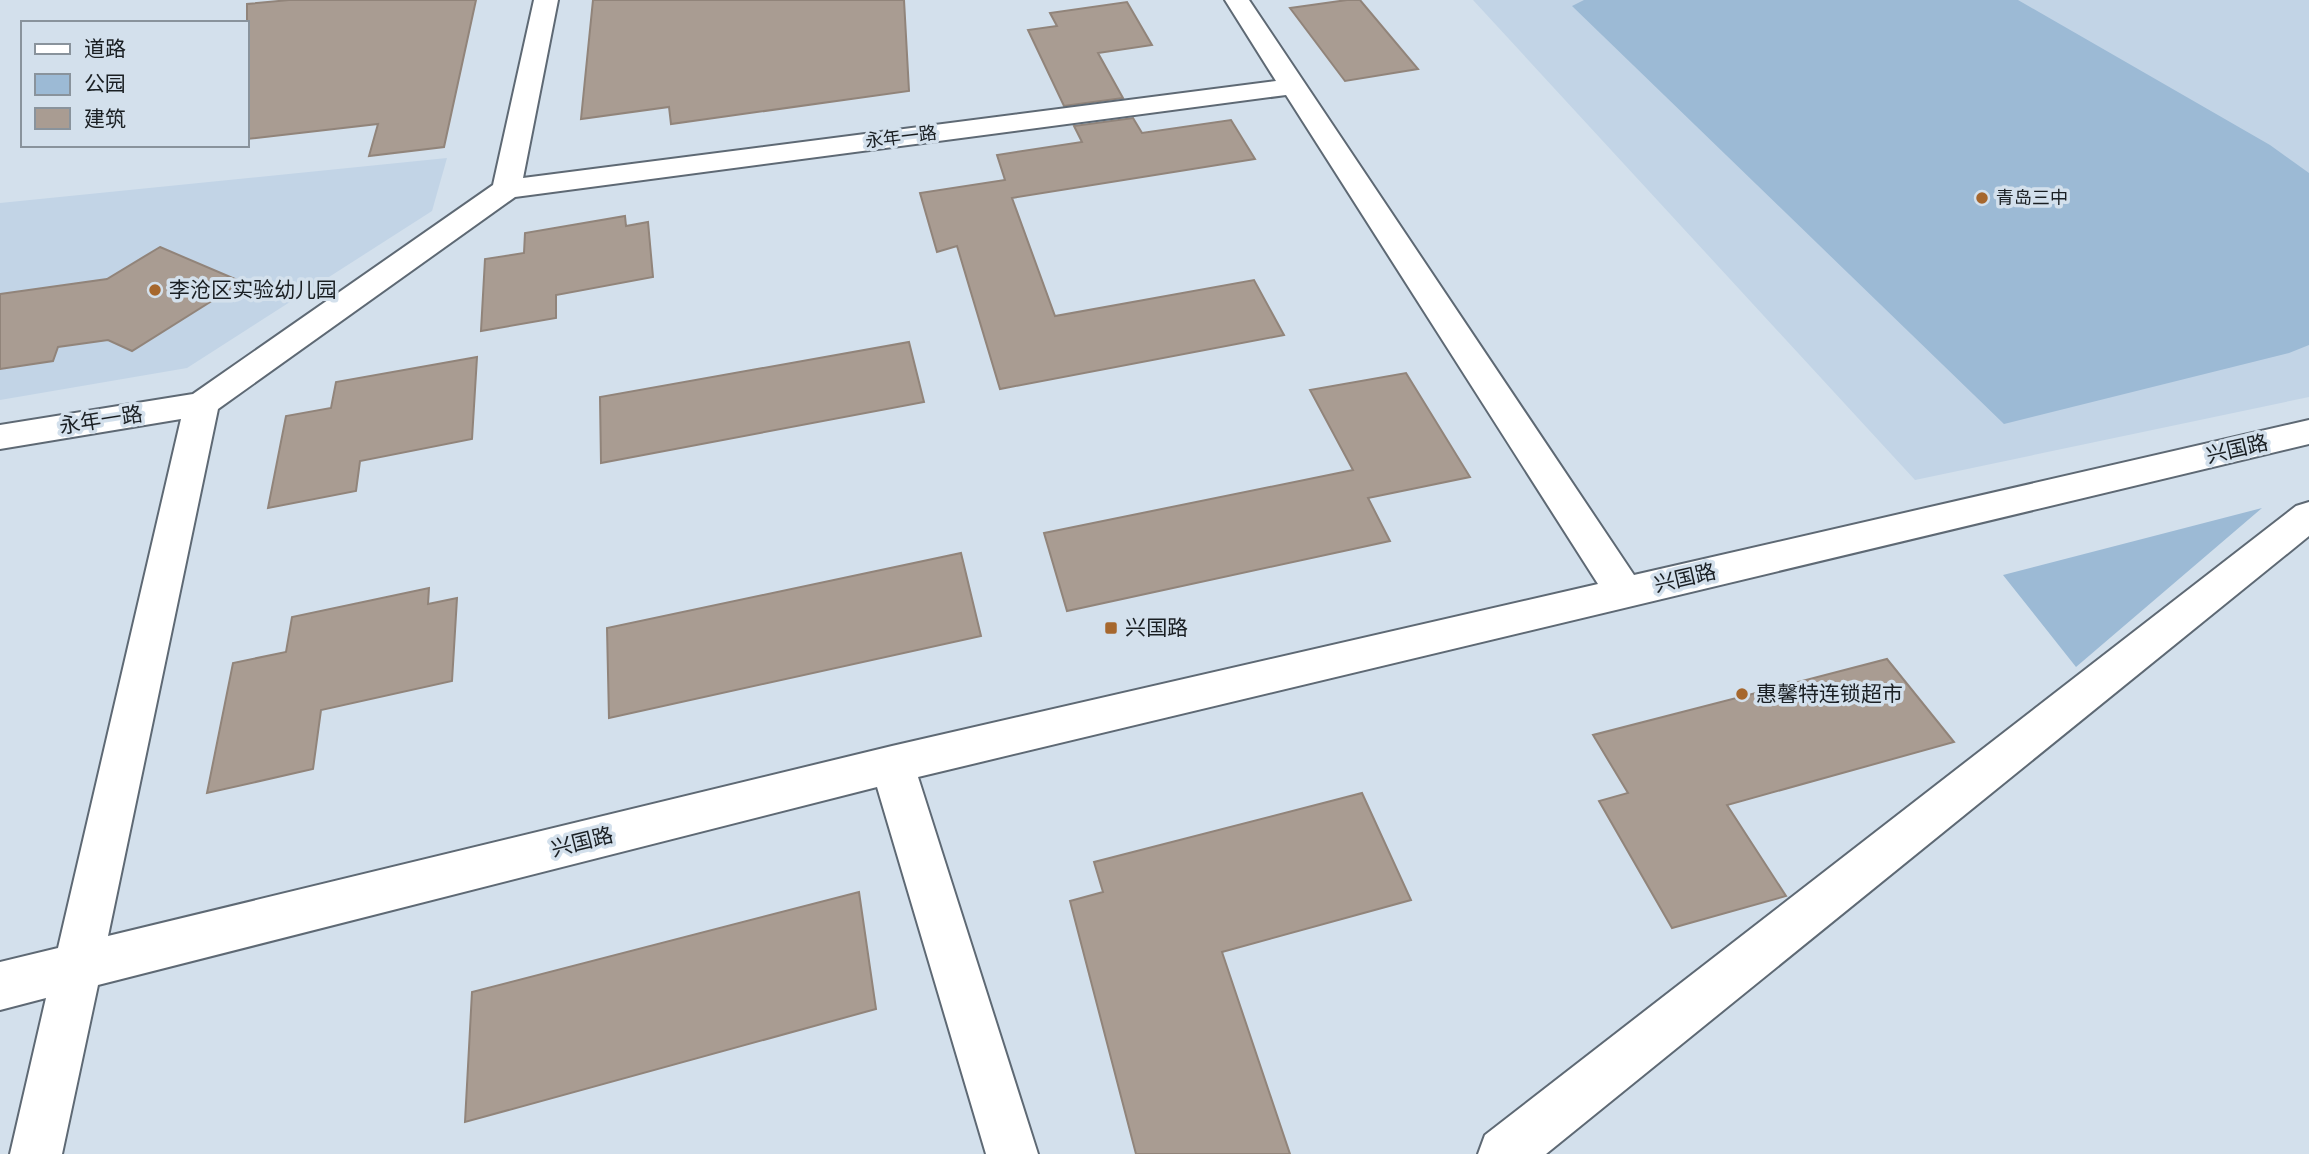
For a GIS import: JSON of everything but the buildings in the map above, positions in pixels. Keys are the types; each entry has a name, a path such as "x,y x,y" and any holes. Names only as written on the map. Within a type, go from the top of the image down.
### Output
{"street":[{"path":"36,1154 75,968 202,404 507,189 546,0"},
{"path":"1237,0 1296,86 1624,592"},
{"name":"永年一路","path":"507,189 1296,86"},
{"name":"永年一路","path":"0,437 202,404"},
{"name":"兴国路","path":"0,986 892,765 2309,432"},
{"path":"1504,1154 2309,516"},
{"path":"892,765 1012,1154"}],"shaded area":[{"name":"青岛三中","path":"1473,0 2309,0 2309,397 1915,480"},
{"name":"李沧区实验幼儿园","path":"447,158 432,211 187,368 0,400 0,203"}],"green space":[{"name":"青岛三中","path":"1584,0 2018,0 2270,145 2309,173 2309,345 2289,353 2004,424 1572,6"},
{"path":"2262,508 2076,667 2003,575"}],"place":[{"name":"青岛三中","path":"1982,198"},
{"name":"李沧区实验幼儿园","path":"155,290"},
{"name":"兴国路","path":"1111,628"},
{"name":"惠馨特连锁超市","path":"1742,694"}]}
